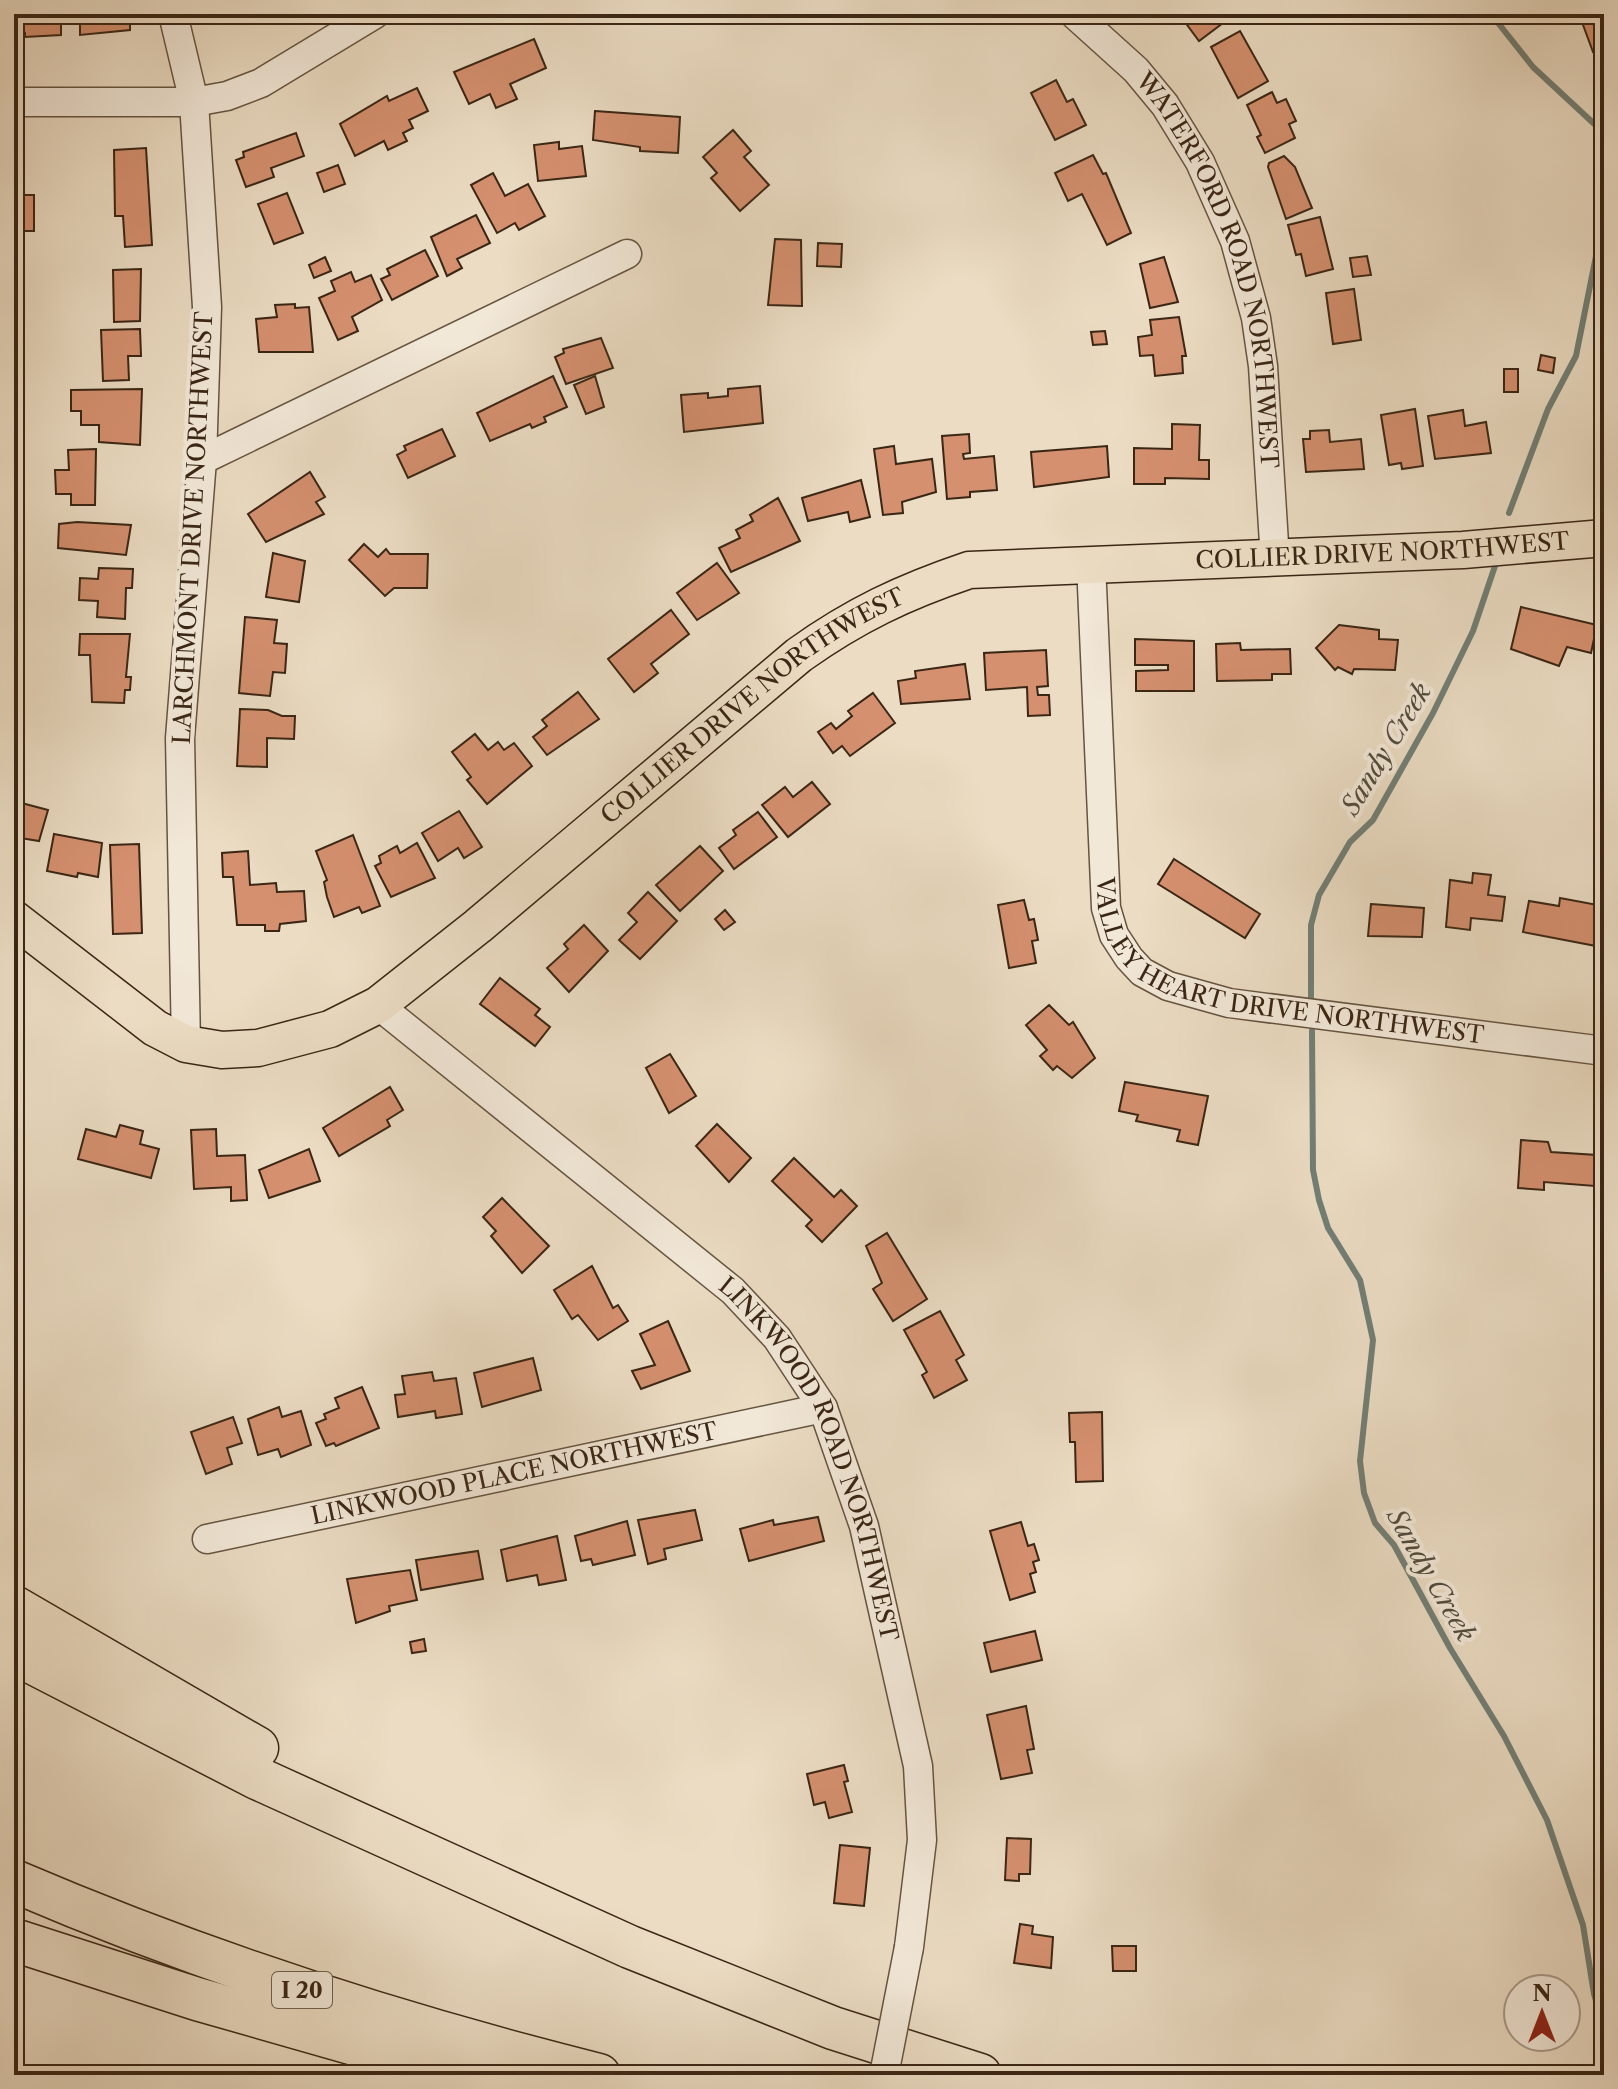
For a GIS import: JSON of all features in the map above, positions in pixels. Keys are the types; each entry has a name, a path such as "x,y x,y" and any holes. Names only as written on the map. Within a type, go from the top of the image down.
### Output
{"highway":[{"path":"14,1607 367,1811 527,1898"},
{"path":"14,1653 257,1778 736,1992 847,2033 980,2075"},
{"name":"I 20","path":"14,1881 154,1938 330,1999 599,2075"},
{"path":"14,1940 226,2008 463,2075"}],"main road":[{"name":"COLLIER DRIVE NORTHWEST","path":"14,919 155,1028 186,1044 222,1050 258,1048 330,1029 378,1005 478,926 799,655 844,623 904,592 969,570 1091,563 1275,560 1463,550 1604,538"}],"street":[{"name":"LARCHMONT DRIVE NORTHWEST","path":"173,14 194,102 207,307 202,460 180,738 186,1044"},
{"path":"14,102 194,102 227,96 261,83 375,14"},
{"name":"WATERFORD ROAD NORTHWEST","path":"1074,14 1136,70 1165,105 1200,162 1235,241 1256,318 1263,366 1275,560"},
{"path":"202,460 627,254"},
{"name":"VALLEY HEART DRIVE NORTHWEST","path":"1091,563 1106,908 1114,935 1142,972 1168,986 1229,1003 1604,1051"},
{"name":"LINKWOOD ROAD NORTHWEST","path":"378,1005 733,1291 777,1338 823,1408 864,1526 918,1766 922,1840 909,1947 884,2075"},
{"name":"LINKWOOD PLACE NORTHWEST","path":"207,1539 823,1408"}],"building":[{"path":"14,14 61,14 61,35 25,37 25,33 14,33"},
{"path":"80,14 130,14 130,30 80,35"},
{"path":"1179,14 1217,14 1223,23 1199,41"},
{"path":"1579,14 1604,14 1604,47 1593,52"},
{"path":"1240,31 1268,81 1238,98 1211,47"},
{"path":"534,39 546,68 510,84 517,99 496,108 490,94 469,104 454,72"},
{"path":"1056,80 1067,102 1073,99 1086,125 1055,140 1031,93"},
{"path":"417,88 428,111 409,120 413,128 403,133 407,141 388,150 384,141 355,156 340,124 387,96 389,101"},
{"path":"1272,92 1277,103 1286,99 1296,121 1289,124 1295,138 1265,153 1257,137 1261,135 1247,105"},
{"path":"595,111 680,117 678,153 640,151 640,147 593,140"},
{"path":"733,130 751,151 744,157 769,185 740,211 711,178 717,173 703,157"},
{"path":"296,133 304,156 271,168 274,177 246,187 236,160 244,157 243,152"},
{"path":"559,142 559,149 582,146 586,176 538,181 534,145"},
{"path":"146,148 152,245 125,247 123,216 115,216 114,150"},
{"path":"1093,155 1103,174 1106,173 1131,233 1107,245 1082,194 1068,201 1055,173"},
{"path":"1284,156 1295,167 1312,208 1286,219 1268,167 1269,163"},
{"path":"338,165 345,184 324,192 317,173"},
{"path":"493,173 505,196 528,184 545,216 519,230 515,223 497,233 471,185"},
{"path":"287,193 303,233 274,244 258,204"},
{"path":"14,195 34,195 34,231 14,231"},
{"path":"476,215 490,243 457,259 462,268 447,276 431,237"},
{"path":"1320,217 1333,269 1306,276 1301,254 1296,255 1288,225"},
{"path":"775,239 801,240 802,306 768,305"},
{"path":"818,243 842,244 841,267 817,266"},
{"path":"425,250 438,276 392,300 381,279 390,275 387,269"},
{"path":"1367,256 1371,275 1353,277 1350,258"},
{"path":"325,257 331,271 314,278 309,265"},
{"path":"1164,257 1178,302 1150,308 1140,264"},
{"path":"141,269 140,321 114,322 113,270"},
{"path":"351,272 355,282 371,275 382,300 352,317 358,331 338,340 319,298 335,291 331,281"},
{"path":"1354,289 1361,340 1333,344 1326,293"},
{"path":"295,304 295,308 309,307 313,352 259,352 256,319 277,317 275,305"},
{"path":"1179,317 1186,356 1182,356 1183,373 1155,376 1153,355 1140,356 1138,337 1152,335 1150,320"},
{"path":"140,329 141,356 128,356 129,380 103,381 101,330"},
{"path":"1105,331 1107,344 1093,345 1091,332"},
{"path":"601,338 613,368 566,384 555,357 564,353 563,349"},
{"path":"1541,355 1555,358 1553,373 1538,370"},
{"path":"1504,369 1518,369 1518,392 1504,392"},
{"path":"553,376 567,407 544,417 546,422 532,428 530,424 490,441 477,413"},
{"path":"595,376 604,407 586,414 574,385"},
{"path":"760,386 763,423 684,432 681,395 708,393 708,398 728,396 728,389"},
{"path":"142,389 140,445 99,442 99,425 81,425 81,411 71,411 71,390"},
{"path":"1415,409 1423,466 1402,469 1401,463 1389,465 1381,415"},
{"path":"1463,410 1465,426 1486,422 1491,453 1435,459 1428,416"},
{"path":"1172,424 1200,425 1199,460 1209,460 1209,479 1165,478 1165,484 1134,484 1134,448 1172,449"},
{"path":"442,429 455,456 408,478 397,455 406,450 404,446"},
{"path":"1329,430 1330,442 1361,439 1364,469 1306,472 1303,439 1310,439 1310,431"},
{"path":"969,434 970,453 963,454 964,459 994,456 997,490 970,492 970,497 947,499 942,436"},
{"path":"894,446 896,464 932,459 936,492 902,502 903,513 883,515 874,449"},
{"path":"1107,446 1109,477 1034,487 1031,452"},
{"path":"96,449 95,505 71,505 71,494 56,494 55,470 69,470 68,450"},
{"path":"310,472 325,497 316,502 324,514 266,542 248,514"},
{"path":"861,480 870,517 850,522 848,512 808,521 802,498"},
{"path":"778,498 800,541 731,572 719,548 740,538 736,530 753,521 750,515"},
{"path":"59,524 131,525 126,555 58,548"},
{"path":"364,544 378,557 386,549 390,554 428,554 427,588 394,588 385,596 349,560"},
{"path":"273,553 305,561 299,602 266,597"},
{"path":"717,563 739,593 697,620 677,593"},
{"path":"99,568 133,569 132,588 126,588 125,619 97,617 98,601 79,600 80,578 98,579"},
{"path":"1521,607 1597,625 1591,653 1567,647 1559,666 1511,649"},
{"path":"671,610 689,634 651,664 658,673 634,692 608,659"},
{"path":"245,617 277,620 274,643 287,644 285,673 273,672 270,696 239,693"},
{"path":"1339,625 1379,630 1379,639 1398,640 1395,670 1354,669 1352,674 1338,667 1335,670 1316,648"},
{"path":"80,634 130,634 126,677 131,677 130,690 125,690 124,703 92,702 90,655 79,655"},
{"path":"1135,639 1194,641 1194,691 1136,691 1136,671 1168,670 1168,665 1135,665"},
{"path":"1240,643 1241,650 1290,649 1291,674 1272,674 1272,680 1217,681 1216,644"},
{"path":"1046,650 1048,686 1037,687 1038,695 1049,695 1050,715 1028,716 1027,687 986,690 984,653"},
{"path":"965,664 970,699 901,704 898,681 916,678 915,671"},
{"path":"578,692 599,719 547,755 533,737 547,726 542,720"},
{"path":"873,693 895,723 850,756 842,746 833,753 818,732 831,723 836,729 852,716 848,711"},
{"path":"240,709 268,710 282,716 295,716 294,739 267,738 267,767 237,766"},
{"path":"475,734 488,750 498,742 504,750 514,743 532,766 487,804 467,780 471,777 452,752"},
{"path":"812,782 830,804 788,837 762,805 785,787 793,797"},
{"path":"14,801 48,810 39,841 14,837"},
{"path":"459,811 482,847 464,858 458,848 438,861 422,833"},
{"path":"758,812 777,837 734,869 719,848 736,835 733,830"},
{"path":"54,834 102,843 98,877 78,873 77,877 47,871"},
{"path":"353,835 380,906 362,913 359,907 334,917 324,882 327,880 316,851"},
{"path":"417,843 435,878 391,897 375,866 381,863 379,856 397,846 400,853"},
{"path":"139,844 142,933 113,934 110,845"},
{"path":"700,846 723,871 680,911 656,885"},
{"path":"248,851 250,885 276,883 277,892 304,891 306,921 280,924 279,931 265,931 265,925 237,925 233,877 223,877 222,853"},
{"path":"1174,859 1260,914 1245,938 1158,884"},
{"path":"1473,873 1491,875 1488,895 1505,897 1502,921 1471,918 1470,930 1446,927 1450,880 1472,883"},
{"path":"648,892 677,921 640,959 619,940 637,922 628,913"},
{"path":"1560,898 1603,906 1596,946 1523,932 1529,901 1559,906"},
{"path":"1024,900 1029,920 1034,919 1038,940 1032,941 1036,963 1009,968 998,905"},
{"path":"1371,904 1424,908 1422,937 1368,936"},
{"path":"725,910 735,922 724,930 715,919"},
{"path":"584,925 608,951 569,992 547,968 568,949 564,944"},
{"path":"500,978 540,1009 535,1015 550,1027 535,1046 480,1004"},
{"path":"1049,1005 1069,1025 1073,1022 1095,1058 1072,1078 1057,1066 1053,1070 1040,1056 1047,1050 1026,1025"},
{"path":"670,1054 696,1096 669,1113 646,1068"},
{"path":"1125,1082 1208,1096 1198,1145 1177,1141 1180,1130 1136,1121 1138,1115 1119,1111"},
{"path":"390,1087 403,1110 387,1120 390,1126 339,1156 323,1128"},
{"path":"717,1124 751,1158 729,1182 696,1146"},
{"path":"120,1125 143,1131 140,1144 159,1149 151,1178 78,1159 86,1129 116,1137"},
{"path":"216,1129 217,1156 245,1155 247,1200 231,1201 231,1187 194,1189 191,1130"},
{"path":"1521,1140 1548,1142 1551,1152 1597,1155 1595,1186 1544,1182 1544,1190 1518,1188"},
{"path":"309,1149 320,1181 269,1198 259,1170"},
{"path":"794,1158 834,1197 841,1190 857,1206 822,1242 806,1226 812,1220 772,1181"},
{"path":"502,1198 549,1246 522,1273 491,1236 496,1231 483,1217"},
{"path":"887,1233 927,1299 893,1321 873,1289 882,1283 866,1246"},
{"path":"592,1266 613,1308 618,1305 628,1321 598,1340 578,1315 572,1319 554,1290"},
{"path":"940,1311 964,1355 956,1360 967,1380 934,1398 922,1375 927,1372 904,1330"},
{"path":"668,1321 690,1371 641,1389 632,1371 655,1365 640,1334"},
{"path":"533,1358 541,1390 482,1407 474,1373"},
{"path":"432,1372 434,1381 456,1378 462,1414 436,1418 435,1411 398,1417 395,1395 405,1394 402,1376"},
{"path":"362,1387 379,1428 336,1446 334,1443 326,1446 316,1423 326,1419 324,1414 339,1408 335,1398"},
{"path":"279,1407 282,1417 301,1411 311,1445 281,1457 278,1449 258,1455 248,1419"},
{"path":"1102,1412 1103,1481 1076,1482 1075,1442 1070,1442 1069,1413"},
{"path":"233,1417 242,1443 227,1448 232,1464 206,1474 191,1432"},
{"path":"695,1510 702,1540 664,1549 666,1559 648,1564 638,1520"},
{"path":"818,1517 824,1541 749,1561 740,1529 773,1520 774,1525"},
{"path":"627,1521 635,1555 593,1565 591,1559 581,1561 575,1536"},
{"path":"1021,1522 1028,1546 1034,1544 1039,1560 1033,1562 1036,1572 1030,1574 1035,1592 1010,1600 990,1531"},
{"path":"557,1536 566,1580 539,1585 537,1575 507,1581 501,1550"},
{"path":"478,1551 483,1579 421,1590 416,1560"},
{"path":"410,1570 417,1600 389,1606 390,1611 356,1623 347,1579"},
{"path":"1035,1631 1042,1660 991,1672 984,1643"},
{"path":"424,1639 426,1651 412,1653 410,1642"},
{"path":"1026,1706 1034,1749 1027,1750 1032,1773 1001,1779 987,1715"},
{"path":"844,1765 848,1781 844,1782 852,1812 829,1818 825,1802 814,1805 807,1774"},
{"path":"1007,1838 1031,1839 1030,1874 1019,1874 1019,1881 1005,1880"},
{"path":"840,1845 870,1848 864,1906 834,1903"},
{"path":"1020,1924 1033,1926 1032,1934 1053,1937 1051,1968 1014,1963"},
{"path":"1112,1946 1136,1946 1136,1971 1113,1971"}],"waterway":[{"name":"Sandy Creek","path":"1491,14 1533,67 1604,133"},
{"name":"Sandy Creek","path":"1509,513 1548,409 1576,356 1604,216"},
{"name":"Sandy Creek","path":"1311,997 1311,925 1319,895 1350,842 1373,820 1433,713 1473,631 1495,566"},
{"name":"Sandy Creek","path":"1312,1031 1313,1170 1328,1228 1360,1280 1373,1340 1360,1461 1364,1493 1375,1523 1394,1545 1450,1648 1504,1736 1547,1820 1583,1925 1594,1994 1604,2028"}]}
